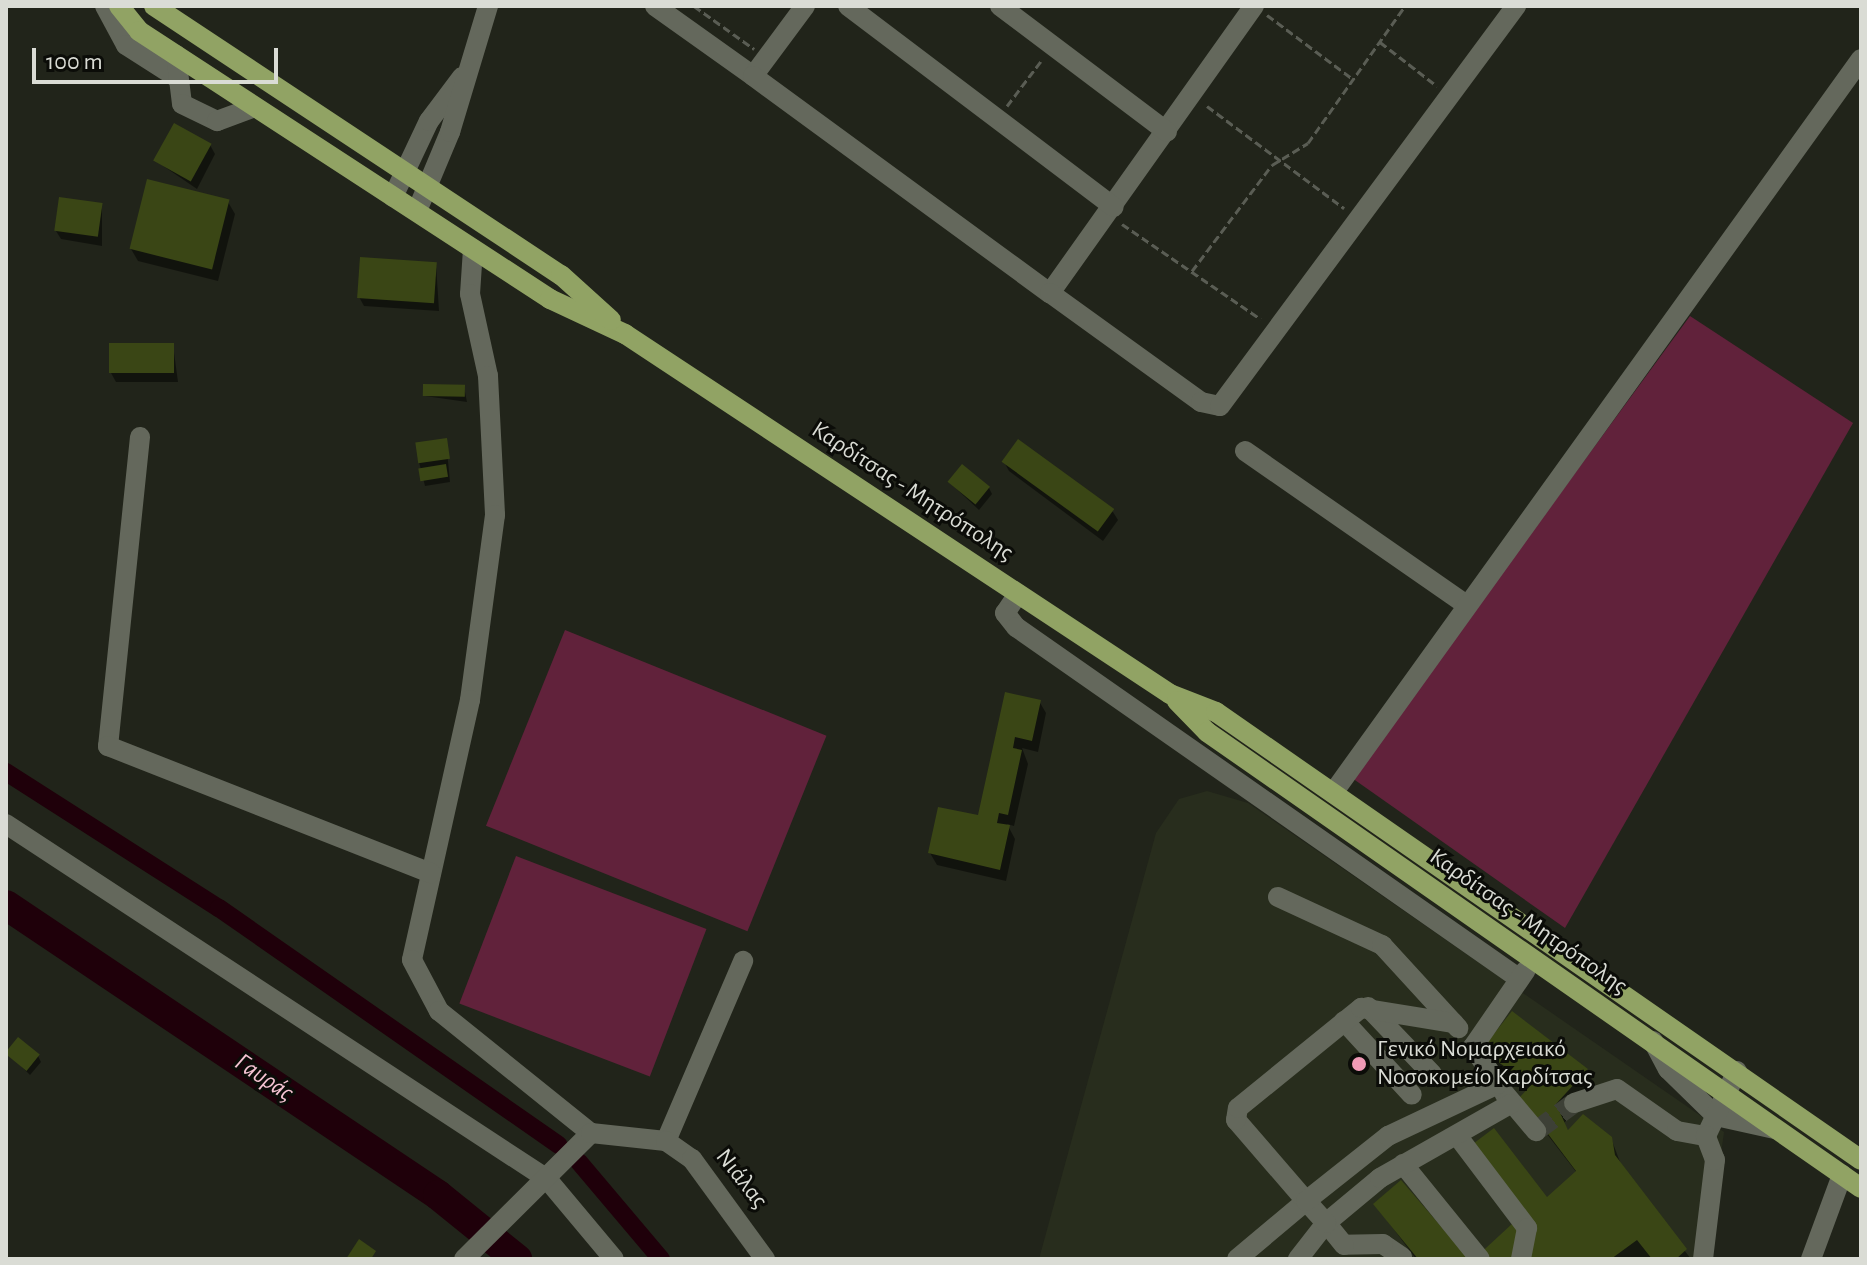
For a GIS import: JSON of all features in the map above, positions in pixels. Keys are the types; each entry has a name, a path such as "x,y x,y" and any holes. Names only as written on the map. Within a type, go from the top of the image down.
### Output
{"main road":[{"name":"Καρδίτσας - Μητρόπολης","path":"119,6 139,31 550,299 625,334 1170,694 1216,712 1861,1160"},
{"name":"Καρδίτσας - Μητρόπολης","path":"154,6 561,275 625,334"},
{"name":"Καρδίτσας - Μητρόπολης","path":"1170,694 1207,732 1861,1188"}],"street":[{"path":"105,6 126,45 176,77"},
{"path":"417,211 428,189 488,6"},
{"path":"655,6 1210,406 1229,400 1516,6"},
{"path":"753,76 805,6"},
{"path":"848,6 998,119 1111,211"},
{"path":"1050,293 1193,96 1254,6"},
{"path":"1009,9 1167,132"},
{"path":"176,55 177,99 211,120 255,107"},
{"path":"1333,793 1464,603 1861,59"},
{"path":"393,197 429,121 469,68"},
{"path":"473,249 470,294 488,376 495,515 473,685 413,943 424,991 518,1080 591,1133 666,1141 743,961"},
{"path":"140,437 108,746 431,873"},
{"path":"1245,451 1464,603"},
{"path":"1018,594 1005,613 1016,627 1376,874 1517,977"},
{"path":"6,824 547,1179 614,1259"},
{"path":"1376,874 1398,837"},
{"path":"1397,889 1423,855"},
{"path":"1278,897 1382,945 1454,1023 1510,1104 1536,1131"},
{"path":"1513,944 1517,977"},
{"path":"1473,1047 1517,977 1545,966"},
{"path":"1402,1257 1383,1244 1344,1245 1235,1114 1344,1021 1368,1007 1454,1023"},
{"path":"1368,1007 1432,1074"},
{"path":"1344,1021 1412,1095"},
{"path":"1653,1041 1668,1069 1716,1116 1775,1129"},
{"path":"1703,1259 1715,1160 1706,1136 1737,1071"},
{"path":"1237,1259 1388,1136 1498,1084"},
{"path":"1574,1103 1617,1089 1677,1131 1706,1136"},
{"path":"1298,1259 1326,1223 1403,1164 1459,1138 1510,1104"},
{"path":"468,1256 591,1133"},
{"path":"1459,1138 1527,1228 1521,1259"},
{"name":"Νιάλας","path":"666,1141 708,1175 765,1259"},
{"path":"1403,1164 1480,1259"},
{"path":"1811,1259 1842,1175"}],"path":[{"path":"694,6 766,58"},
{"path":"1254,6 1353,79"},
{"path":"1192,271 1276,161 1308,143 1405,6"},
{"path":"1380,42 1450,95"},
{"path":"998,119 1053,45"},
{"path":"1193,96 1272,151 1276,161 1360,219"},
{"path":"1111,211 1278,331"}],"shaded area":[{"path":"1690,316 1853,423 1565,928 1352,778"},
{"path":"565,630 826,736 747,931 486,826"},
{"name":"Γενικό Νομαρχειακό Νοσοκομείο Καρδίτσας","path":"1207,791 1248,803 1724,1132 1707,1259 1039,1259 1156,833 1179,799"},
{"path":"516,856 706,929 650,1077 459,1004"}],"building":[{"path":"174,123 212,144 191,181 153,161"},
{"path":"147,179 229,200 212,269 130,249"},
{"path":"59,197 103,203 98,237 54,231"},
{"path":"360,257 437,262 434,303 357,298"},
{"path":"109,343 174,343 174,373 109,373"},
{"path":"423,384 465,385 465,397 423,396"},
{"path":"447,438 450,459 418,463 415,442"},
{"path":"1018,439 1114,509 1098,532 1002,462"},
{"path":"446,464 448,477 420,481 418,468"},
{"path":"962,464 990,487 976,505 948,482"},
{"path":"1005,692 1041,700 1032,741 1015,737 1013,748 1022,750 1008,815 999,813 997,823 1010,825 1000,870 928,853 938,807 978,815"},
{"path":"1512,1011 1588,1069 1556,1104 1568,1130 1583,1114 1612,1137 1615,1155 1687,1249 1676,1259 1652,1259 1637,1240 1611,1259 1474,1259 1513,1223 1461,1153 1494,1128 1547,1197 1576,1171 1520,1097 1531,1085 1481,1050"},
{"path":"18,1037 40,1055 27,1071 6,1054"},
{"path":"1401,1180 1469,1259 1418,1259 1373,1204"},
{"path":"359,1239 376,1251 371,1259 346,1259"}],"waterway":[{"path":"6,772 219,908 559,1145"},
{"name":"Γαυράς","path":"6,905 438,1195 517,1259"},
{"path":"579,1162 661,1259"}],"tunnel":[{"path":"1536,1131 1574,1103"}],"place":[{"name":"Γενικό Νομαρχειακό Νοσοκομείο Καρδίτσας","path":"1359,1064"}]}
